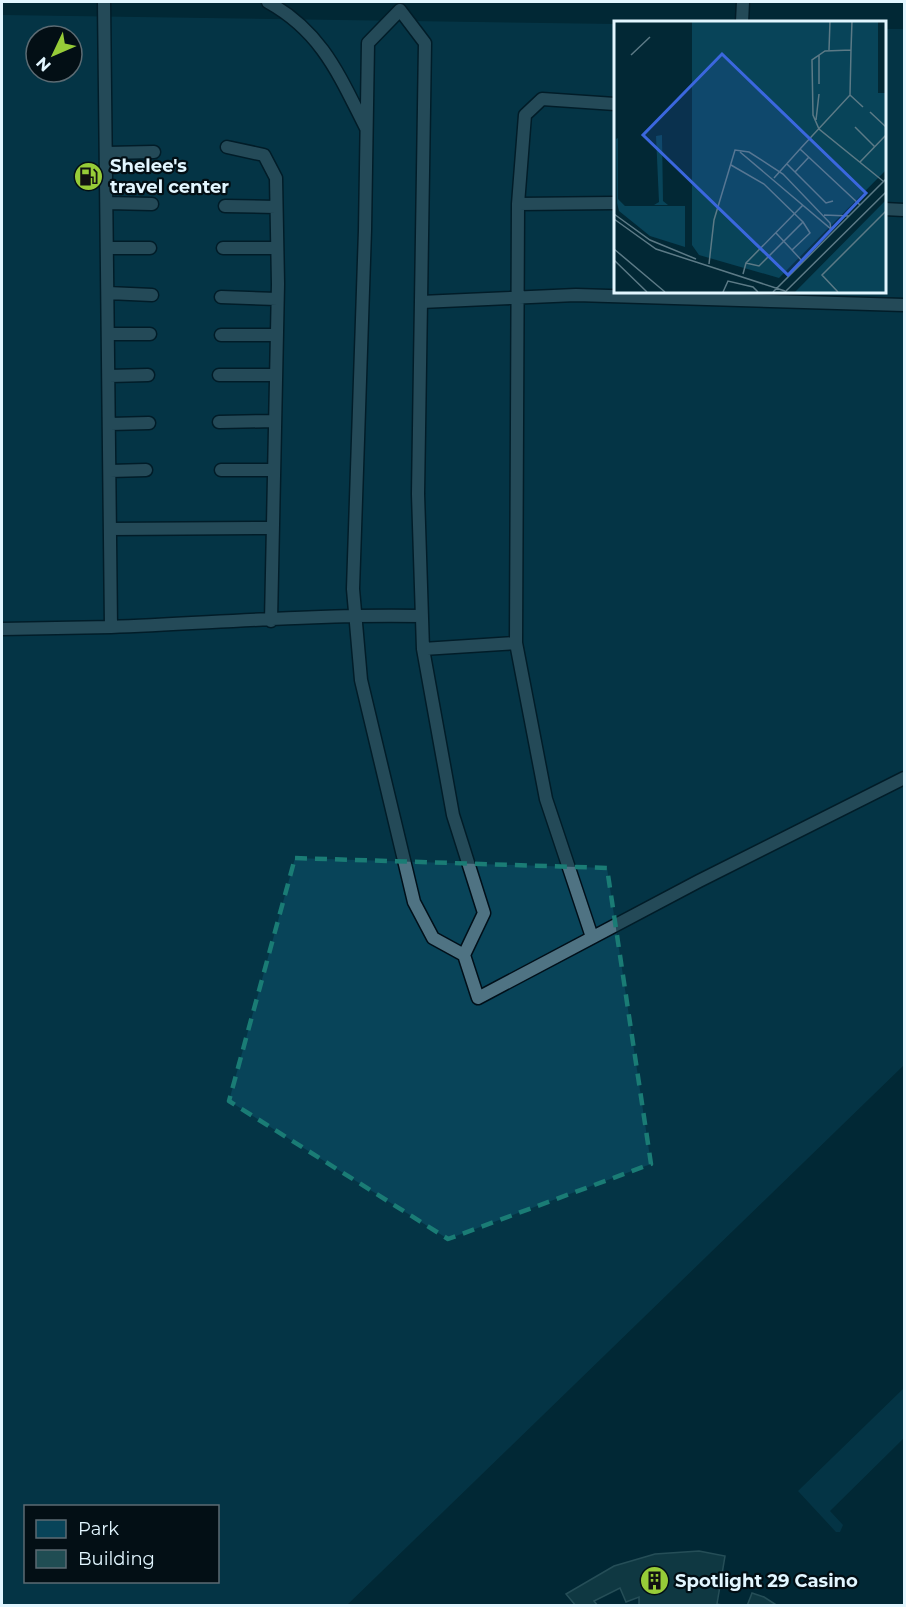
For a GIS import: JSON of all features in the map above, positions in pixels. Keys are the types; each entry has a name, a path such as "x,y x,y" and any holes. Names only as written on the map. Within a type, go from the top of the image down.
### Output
{"lane":[{"path":"104,2 111,627"},
{"path":"267,2 288,13 329,56 366,129"},
{"path":"742,21 743,2"},
{"path":"464,955 484,913 453,815 423,649 418,494 425,43 400,6 368,43 353,589 362,680 414,902 433,938 464,955 478,998 904,778"},
{"path":"592,938 546,799 516,643 518,204 525,115 542,99 614,104"},
{"path":"227,147 264,155 276,178 278,299 271,621"},
{"path":"107,153 154,152"},
{"path":"518,204 614,202"},
{"path":"107,203 152,204"},
{"path":"225,206 276,207"},
{"path":"885,209 904,210"},
{"path":"108,248 150,248"},
{"path":"224,248 277,248"},
{"path":"108,293 152,295"},
{"path":"421,302 576,295 734,296 904,305"},
{"path":"221,297 278,299"},
{"path":"109,334 150,334"},
{"path":"221,335 277,335"},
{"path":"109,376 148,375"},
{"path":"219,375 276,375"},
{"path":"219,422 275,422"},
{"path":"110,424 149,423"},
{"path":"110,471 146,470"},
{"path":"220,470 274,470"},
{"path":"110,529 272,528"},
{"path":"2,629 271,621 355,615 421,616"},
{"path":"423,649 516,643"}],"highlighted area":[{"path":"295,858 607,868 651,1164 448,1239 229,1101"}],"green space":[{"path":"2,15 614,24 614,292 885,292 885,29 904,29 904,1065 347,1605 2,1606"},
{"path":"904,1388 904,1438 830,1511 843,1525 840,1532 836,1532 798,1491"}],"building":[{"name":"Spotlight 29 Casino","path":"699,1551 725,1556 717,1604 727,1606 639,1606 639,1597 626,1602 620,1588 594,1601 598,1606 576,1606 566,1594 614,1566 655,1554"},
{"name":"Spotlight 29 Casino","path":"752,1593 764,1597 778,1606 747,1606"}],"place":[{"name":"Shelee's travel center","path":"89,176"},
{"name":"Spotlight 29 Casino","path":"654,1581"}]}
